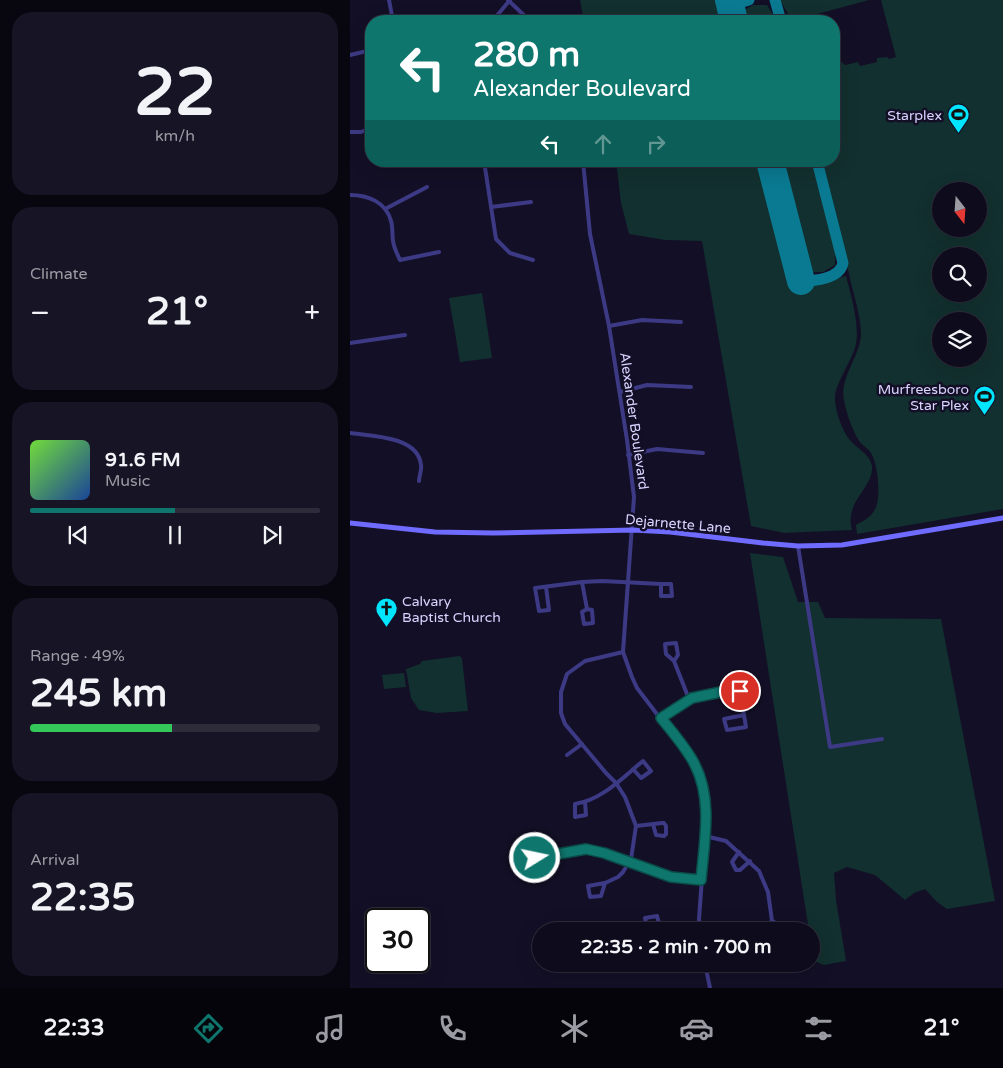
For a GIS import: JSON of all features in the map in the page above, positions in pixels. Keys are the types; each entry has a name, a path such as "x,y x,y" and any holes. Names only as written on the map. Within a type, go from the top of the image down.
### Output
{"main road":[{"name":"Dejarnette Lane","path":"350,523 435,532 493,533 633,530 670,532 798,546 842,545 1003,518"}],"street":[{"path":"389,0 392,15"},
{"path":"496,15 509,0 524,15"},
{"path":"350,55 365,51"},
{"path":"350,132 365,130"},
{"path":"485,167 496,239 510,253 533,260"},
{"name":"Alexander Boulevard","path":"584,167 590,234 609,326 634,497 623,652 637,688 695,764 702,783 706,806 698,922"},
{"path":"385,209 427,187"},
{"path":"350,195 361,195 374,200 385,209 391,221 393,243 400,260 438,252"},
{"path":"491,207 531,202"},
{"path":"609,326 642,320 681,322"},
{"path":"350,343 405,336"},
{"path":"620,392 647,385 691,387"},
{"path":"350,433 393,439 414,449 421,465 419,481"},
{"path":"628,455 657,449 702,453"},
{"path":"798,546 830,747 882,739"},
{"path":"546,587 549,610 539,611 535,588 602,581 661,584"},
{"path":"582,582 587,609"},
{"path":"674,661 678,654 676,643 666,644 666,654 674,661 688,699"},
{"path":"605,884 601,896 590,897 588,886 605,884 618,877 630,861 636,826 625,797 616,783 565,724 561,713 561,692 568,674 585,661 623,652"},
{"path":"661,718 688,699 721,692 740,691 744,715 746,727 727,730 724,719 744,715"},
{"path":"567,755 582,744"},
{"path":"585,802 586,815 575,817 574,804 585,802 600,795 643,761 651,771 641,778 633,769"},
{"path":"636,826 653,824"},
{"path":"705,836 726,841 759,871 768,892 772,921"},
{"path":"518,861 586,849 630,861 671,877 701,880"},
{"path":"739,852 732,862 734,867 740,870 750,861"},
{"path":"646,922 645,918 657,916 659,922"},
{"path":"707,972 710,988"}],"green space":[{"path":"580,0 719,0 723,15 583,15"},
{"path":"780,0 869,0 813,15 789,15"},
{"path":"881,0 1003,0 1003,509 857,534 856,525 874,511 878,499 878,482 876,465 870,451 861,443 856,435 844,400 844,384 860,343 861,329 858,309 823,167 840,167 840,61 845,65 858,62 860,66 877,62 877,58 887,57 889,59 896,57"},
{"path":"753,5 767,5 773,15 742,15 741,12"},
{"path":"617,167 762,167 793,289 846,276 855,312 857,340 838,386 835,402 837,414 847,437 869,458 872,466 869,481 852,511 852,530 784,533 751,526 702,241 665,240 629,234 621,203"},
{"path":"782,167 815,167 835,245 835,265 823,272 809,272"},
{"path":"482,293 492,358 460,362 449,298"},
{"path":"750,553 783,557 798,602 818,602 825,618 941,619 995,901 947,909 937,902 925,889 914,893 905,900 875,875 847,867 834,873 836,900 846,961 824,965 820,963 820,922 808,922"},
{"path":"460,656 462,659 468,711 437,713 419,710 411,698 406,669 420,664 422,661"},
{"path":"404,673 406,687 384,689 382,675"}],"taxiway":[{"path":"732,0 739,3 749,0"},
{"path":"775,0 779,15"},
{"path":"733,15 733,9 739,3"},
{"path":"801,281 819,280 832,276 837,273 843,263 819,167"}],"runway":[{"path":"729,0 733,15"},
{"path":"772,167 801,281"}],"place":[{"name":"Starplex","path":"958,134"},
{"name":"Murfreesboro Star Plex","path":"985,416"},
{"name":"Calvary Baptist Church","path":"386,628"}],"route":[{"path":"535,858 586,849 604,853 671,877 701,880 706,806 702,783 695,764 661,718 688,699 721,692 740,691"}]}
